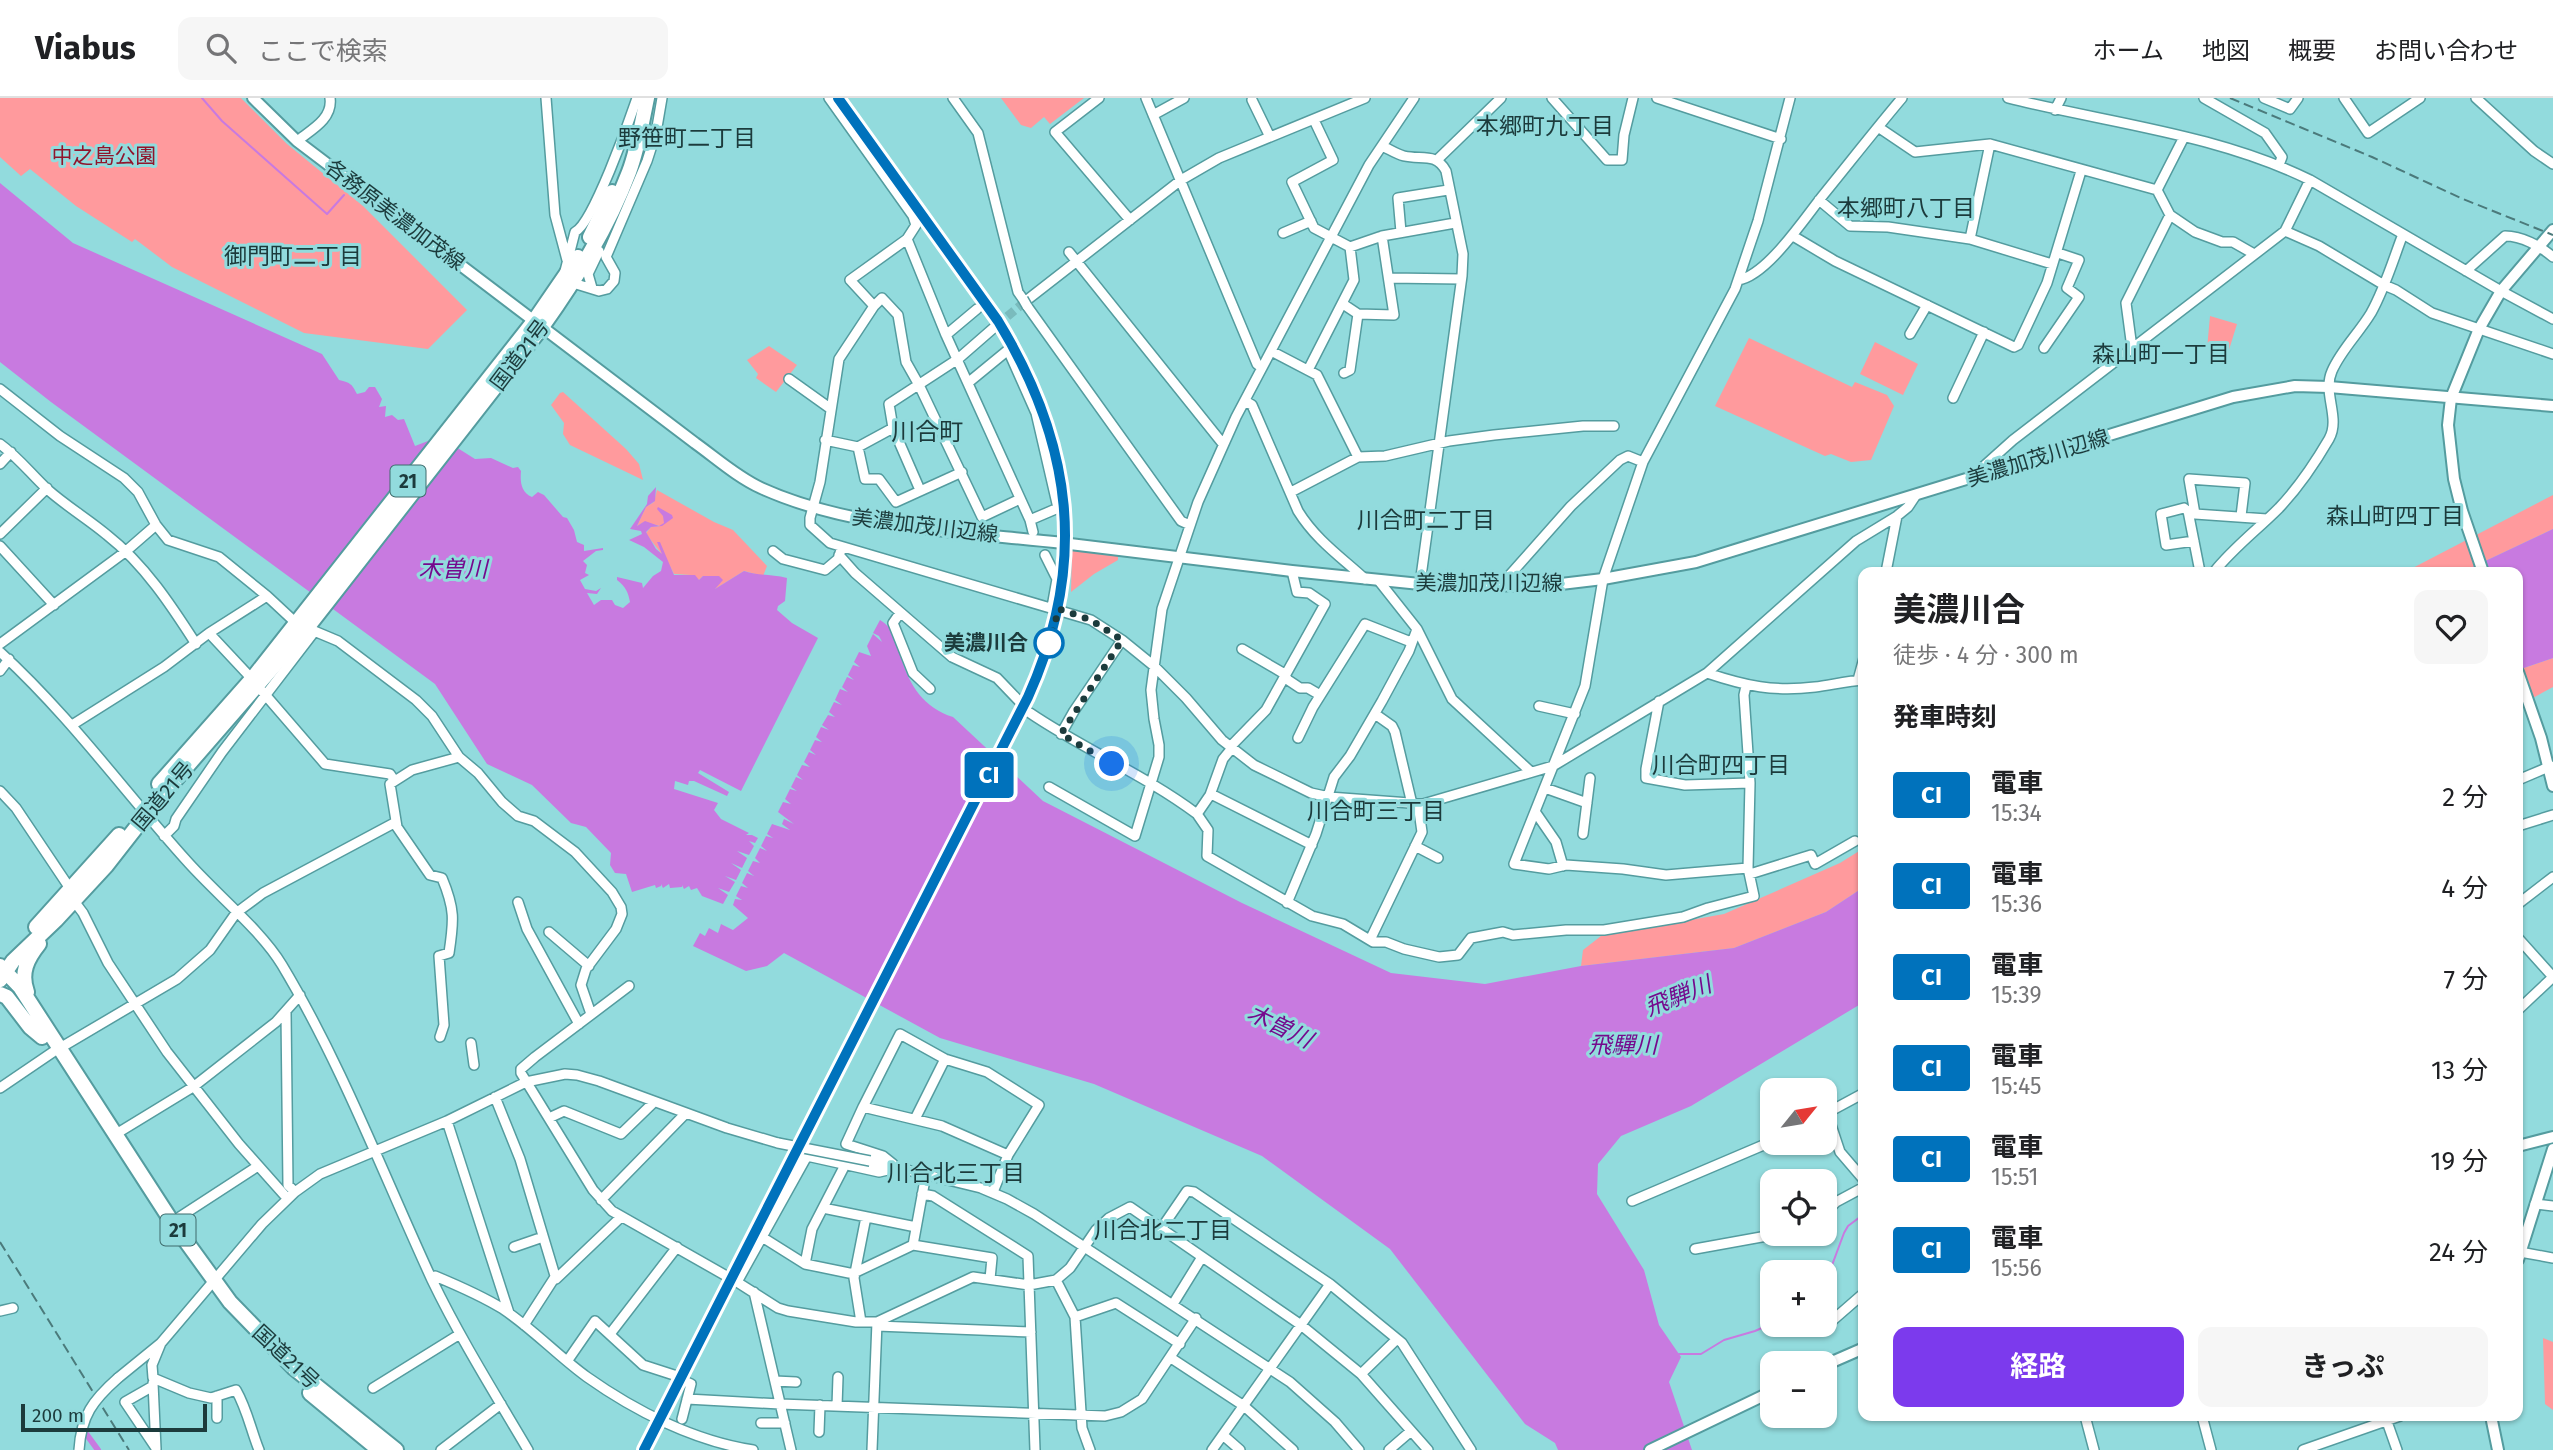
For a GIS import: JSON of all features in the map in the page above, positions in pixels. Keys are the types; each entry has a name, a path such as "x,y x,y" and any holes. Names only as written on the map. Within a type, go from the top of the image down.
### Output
{"highway":[{"name":"国道21号","path":"1,972 72,896 144,811 189,749 259,687 538,324 610,220 630,169 642,98"},
{"name":"国道21号","path":"567,284 614,188 636,125 642,98"},
{"name":"国道21号","path":"1,972 56,920 72,896"},
{"path":"44,1031 26,990 24,971 37,946 52,931 56,920"},
{"name":"国道21号","path":"1,972 20,987 164,1227 211,1283 294,1368 396,1450"},
{"path":"0,994 8,997 30,1027 44,1031"},
{"name":"国道21号","path":"56,1050 116,1134 229,1315 279,1366 379,1450"}],"main road":[{"name":"各務原美濃加茂線","path":"253,98 297,141 538,324"},
{"path":"2481,567 2456,490 2450,457 2448,425 2451,398 2479,329 2501,292 2553,230"},
{"name":"美濃加茂川辺線","path":"538,324 732,469 758,486 814,509 855,518 1420,584 1544,586 1603,579 1696,562 2233,397 2295,386 2553,406"},
{"path":"2523,687 2550,766 2553,786"},
{"path":"2523,1145 2553,1137"},
{"path":"2523,1243 2553,1149"},
{"path":"1837,1360 1858,1351"},
{"path":"1650,1450 1760,1397"},
{"path":"2489,1421 2498,1450"}],"street":[{"path":"297,141 322,122 331,106 330,98"},
{"path":"546,98 555,215 567,260"},
{"path":"558,225 563,230 575,232 582,228 596,204 642,98"},
{"path":"575,232 567,260 567,284 599,291 607,289 614,281 615,273 606,257 648,161 662,98"},
{"path":"829,98 913,216 916,225 907,239 850,281 874,306"},
{"path":"953,98 978,133 1018,292 1181,521 1190,525"},
{"path":"1099,98 1055,132 1130,220"},
{"path":"1146,98 1257,365 1262,368"},
{"path":"1153,115 1184,98"},
{"path":"1026,302 1074,260 1181,180 1219,158 1366,98"},
{"path":"1049,787 1135,836 1159,757 1151,690 1162,609 1190,525 1223,444 1262,368 1369,165 1414,98"},
{"path":"1437,160 1501,98"},
{"path":"1552,98 1607,160 1622,160 1624,135 1633,98"},
{"path":"1657,98 1687,103 1781,139"},
{"path":"1790,98 1781,139 1738,280 1724,312 1643,462 1603,579 1585,686 1514,864 1549,869 1563,866 1623,869 1666,875 1749,871 1811,855 1815,864 1855,841"},
{"path":"1738,280 1746,279 1793,236 1902,98"},
{"path":"2008,98 2184,137 2279,164 2501,292 2553,319"},
{"path":"2055,110 2061,98"},
{"path":"2204,98 2265,133 2282,157 2279,164"},
{"path":"2264,98 2290,109 2298,98"},
{"path":"2344,98 2368,134 2420,98"},
{"path":"2476,98 2534,151 2553,164"},
{"path":"1253,99 1270,138"},
{"path":"1314,120 1333,160 1292,182 1314,228 1350,247 1382,236 1455,223"},
{"path":"1878,127 1915,152 1990,144 2157,190 2170,215 2195,232 2222,242 2233,242 2254,254"},
{"path":"2157,190 2184,137"},
{"path":"1970,239 1990,144"},
{"path":"1382,146 1399,155 1430,157 1437,160 1446,171 1463,254 1420,584"},
{"path":"1793,236 1835,261 2014,347 2018,345 2047,283 2081,171"},
{"path":"1976,477 1984,466 2013,440 2285,231 2310,180"},
{"path":"1401,233 1398,198 1448,190"},
{"path":"1819,200 1850,226 1888,227 1970,239 2052,264"},
{"path":"2132,348 2126,303 2170,215"},
{"path":"592,288 588,274 610,220"},
{"path":"1283,233 1311,221"},
{"path":"2285,231 2319,246 2432,313 2553,354"},
{"path":"2218,567 2301,481 2330,437 2334,428 2329,387 2332,372 2370,314 2403,234"},
{"path":"1343,304 1358,314 1394,315 1382,236"},
{"path":"2466,271 2505,236 2513,236 2540,247 2553,257"},
{"path":"907,239 1033,532"},
{"path":"1308,370 1354,280 1350,247"},
{"path":"2044,348 2079,297 2067,288 2079,260 2057,253"},
{"path":"1074,260 1223,444"},
{"path":"1389,278 1461,279"},
{"path":"1020,499 982,517 906,362 898,315 882,298 839,359 810,525 841,551 855,573 952,657 997,678 1020,702"},
{"path":"1910,334 1927,305"},
{"path":"946,335 977,309"},
{"path":"1344,373 1350,370 1358,314"},
{"path":"920,490 893,428 889,404 958,359 997,325"},
{"path":"1953,398 1984,332"},
{"path":"969,382 1008,350 1036,413 1058,508 1030,520"},
{"path":"1271,351 1317,375 1358,457"},
{"path":"789,379 831,408"},
{"path":"0,389 60,436 124,478 138,492 156,525 168,540 219,557 267,596 338,642 416,700 432,716 459,757 478,773 502,802 518,816 534,821 575,852 612,892 622,914 616,929 582,977 581,991 591,1014"},
{"path":"1245,401 1252,405 1298,511 1308,526 1329,549 1365,579"},
{"path":"1291,492 1315,477 1358,457 1385,456 1439,443 1558,428 1614,426"},
{"path":"825,440 858,447 893,428"},
{"path":"0,444 47,488 109,536 125,552 153,582 196,644"},
{"path":"858,447 865,479 879,479 896,502 962,472"},
{"path":"0,464 11,452"},
{"path":"1500,586 1572,506 1620,460 1628,456 1643,462"},
{"path":"2241,516 2245,483 2189,479 2195,514 2267,519"},
{"path":"0,534 47,488"},
{"path":"841,551 1052,607 1091,620 1122,640 1154,666 1231,748 1254,765 1311,793 1415,804 1448,798 1553,766 1707,673 1856,541 1908,507 1916,495"},
{"path":"2194,541 2166,545 2161,514 2184,508 2188,511 2194,541 2199,567"},
{"path":"1887,567 1897,516"},
{"path":"0,644 125,552 156,525"},
{"path":"0,545 54,605"},
{"path":"774,551 783,559 825,570 841,551"},
{"path":"1045,555 1057,579 1052,607"},
{"path":"1196,814 1211,794 1223,759 1266,710 1325,604 1309,593 1297,592 1292,571"},
{"path":"1378,581 1417,629 1452,699 1531,772"},
{"path":"72,725 164,667 209,633 267,596"},
{"path":"900,613 892,623 913,673 930,689"},
{"path":"164,836 174,827 176,819 222,752 259,687 307,623"},
{"path":"1298,738 1320,695 1365,624 1410,642"},
{"path":"1287,903 1301,875 1334,777 1375,714 1409,651 1410,642 1417,629"},
{"path":"209,633 325,764 390,774 394,780"},
{"path":"1061,734 1122,640"},
{"path":"1242,649 1300,688 1308,688 1320,695"},
{"path":"0,652 72,725 164,836 274,952 300,995 354,1100 431,1277 460,1334 528,1450"},
{"path":"0,671 9,659"},
{"path":"1707,673 1746,686 1787,690 1858,680"},
{"path":"1030,713 1196,814 1208,830 1207,856 1312,916 1343,924 1370,940 1439,957 1458,955 1471,938 1503,932 1513,934 1604,930 1684,917 1754,897 1749,871 1750,783 1744,695 1746,686"},
{"path":"1659,701 1646,779 1685,785 1750,783"},
{"path":"1539,706 1575,714"},
{"path":"1370,940 1422,832 1395,732 1392,726 1375,714"},
{"path":"440,1037 444,1025 439,956 449,953 454,919 452,908 442,878 430,875 396,822 390,784 412,770 459,757"},
{"path":"2523,778 2550,766"},
{"path":"1583,834 1590,778"},
{"path":"1545,788 1587,803"},
{"path":"0,791 16,808 83,913 108,963 134,1004 193,1087 258,1166 291,1195"},
{"path":"1211,794 1312,845"},
{"path":"1536,813 1556,842 1563,866"},
{"path":"2523,824 2553,815"},
{"path":"0,1088 56,1050 186,971 209,950 236,913 263,893 396,822"},
{"path":"1415,846 1438,858"},
{"path":"2523,900 2553,877"},
{"path":"518,902 527,929 579,1024"},
{"path":"549,932 589,966"},
{"path":"2523,944 2553,977 2523,1005"},
{"path":"629,986 521,1069 526,1082 601,1200 612,1211 778,1308 788,1311 877,1324 1031,1332"},
{"path":"116,1134 193,1087 286,1013 300,995"},
{"path":"286,1013 288,1185 291,1195"},
{"path":"897,1168 883,1156 846,1144 900,1034 945,1059 988,1072 1039,1105 1008,1154 993,1192"},
{"path":"471,1042 474,1065"},
{"path":"915,1119 945,1059"},
{"path":"79,1450 80,1433 97,1396 161,1343 291,1195 320,1174 447,1121 526,1082 565,1074 599,1081 653,1103 778,1143 870,1161 966,1183 993,1192 1034,1214 1270,1368 1335,1422 1354,1448"},
{"path":"1838,1107 1858,1096"},
{"path":"495,1097 520,1159 555,1277 524,1325"},
{"path":"549,1118 564,1111 621,1134 653,1103"},
{"path":"863,1107 965,1134 1008,1154"},
{"path":"601,1200 685,1114"},
{"path":"447,1121 509,1313"},
{"path":"1838,1146 1858,1173"},
{"path":"1632,1201 1760,1147"},
{"path":"737,1282 807,1156 879,1172 897,1168"},
{"path":"805,1264 812,1229 845,1165"},
{"path":"172,1222 258,1166"},
{"path":"912,1245 926,1174"},
{"path":"1837,1201 1858,1190"},
{"path":"1161,1229 1187,1191 1194,1192 1330,1284 1402,1343 1471,1450"},
{"path":"922,1194 933,1196 1028,1256 1035,1450"},
{"path":"2535,1204 2553,1206"},
{"path":"877,1324 973,1277 1029,1285 1056,1280 1070,1268 1109,1218 1130,1207 1301,1325 1361,1374 1428,1450"},
{"path":"823,1208 916,1227"},
{"path":"555,1277 559,1278 621,1217"},
{"path":"861,1322 854,1273 866,1217"},
{"path":"514,1247 543,1237"},
{"path":"762,1237 805,1264 854,1273 912,1245 992,1258 990,1279"},
{"path":"1695,1249 1760,1237"},
{"path":"610,1334 677,1247"},
{"path":"2523,1256 2553,1258"},
{"path":"1173,1304 1202,1257"},
{"path":"431,1277 435,1276 480,1296 509,1313 586,1376 623,1400 665,1422 732,1448 753,1450"},
{"path":"1056,1280 1074,1317 1080,1415 1090,1450"},
{"path":"1212,1450 1330,1284"},
{"path":"754,1292 791,1450"},
{"path":"1837,1317 1858,1298"},
{"path":"1074,1317 1116,1303 1180,1343"},
{"path":"0,1311 13,1308"},
{"path":"687,1399 1105,1416 1132,1407 1150,1390 1196,1318"},
{"path":"568,1360 595,1321 643,1365 691,1384 681,1419"},
{"path":"872,1450 877,1324"},
{"path":"373,1388 460,1334"},
{"path":"1361,1374 1396,1339"},
{"path":"156,1449 152,1365 161,1343"},
{"path":"1171,1358 1244,1406 1293,1450"},
{"path":"837,1406 838,1377"},
{"path":"775,1381 796,1382"},
{"path":"153,1382 211,1398 236,1390 259,1450"},
{"path":"153,1382 125,1402 156,1449"},
{"path":"217,1396 217,1418"},
{"path":"441,1450 501,1404"},
{"path":"819,1432 820,1405"},
{"path":"2086,1421 2094,1450"},
{"path":"2203,1421 2211,1450"},
{"path":"2303,1450 2378,1421"},
{"path":"2387,1421 2397,1450"},
{"path":"761,1423 785,1423"},
{"path":"1389,1450 1411,1431"},
{"path":"1224,1436 1240,1450"}],"green space":[{"name":"中之島公園","path":"0,98 241,98 287,144 363,206 467,310 428,349 304,333 172,267 135,239 132,242 76,206 30,169 21,176 0,157"},
{"path":"1001,98 1084,98 1050,124 1044,117 1031,128 1021,125"},
{"path":"2210,316 2237,324 2228,353 2207,349"},
{"path":"1749,338 1852,387 1855,382 1887,395 1894,406 1871,460 1851,462 1831,454 1825,456 1715,406"},
{"path":"1875,342 1918,364 1903,395 1860,374"},
{"path":"769,346 797,365 776,392 756,378 758,374 747,360"},
{"path":"563,392 626,449 639,464 643,480 570,445 563,434 564,423 551,405"},
{"path":"657,490 733,530 767,566 763,576 744,571 715,589 719,583 703,576 699,580 691,575 674,574 646,533 651,527 660,526 644,522 637,526 646,507 654,502"},
{"path":"2553,495 2553,529 2473,567 2415,567"},
{"path":"1072,549 1118,554 1118,560 1071,592"},
{"path":"2553,658 2553,687 2523,703 2523,668"},
{"path":"1858,852 1858,891 1826,912 1734,948 1581,966 1583,950 1601,936 1724,914 1840,863"},
{"path":"2543,1338 2553,1342 2553,1410 2545,1404"}],"water":[{"name":"木曽川","path":"0,183 73,243 322,354 339,380 351,384 357,394 365,392 369,387 375,387 382,399 379,407 386,406 385,417 392,415 398,420 404,419 415,446 428,441 448,442 475,459 491,458 513,468 518,467 523,489 532,497 538,492 544,495 563,517 567,518 577,542 584,545 584,551 603,548 583,561 587,565 585,573 589,575 580,580 585,589 596,591 601,588 597,594 587,593 594,605 601,600 612,600 615,605 623,608 630,602 617,577 642,583 643,588 661,571 663,562 644,547 629,540 642,534 641,531 630,529 656,487 655,501 646,507 637,526 645,521 659,526 664,523 658,507 672,515 673,518 662,526 651,527 646,532 662,554 657,542 660,542 674,575 695,575 699,580 703,576 719,576 723,580 715,589 744,571 787,578 785,601 777,610 792,623 818,638 741,791 700,770 698,773 729,792 727,796 694,781 689,781 688,785 675,781 674,789 718,803 714,810 721,819 749,833 746,835 758,838 755,843 749,841 754,846 749,855 737,851 747,858 742,868 731,863 741,870 736,880 725,876 735,882 729,892 718,888 728,895 723,904 702,896 697,888 691,890 689,886 684,889 682,885 670,888 669,884 663,888 661,884 656,888 655,885 632,892 626,874 615,873 610,865 611,853 586,827 571,823 532,785 487,764 435,684 0,362"},
{"path":"2553,529 2553,658 2523,668 2523,567 2473,567"},
{"name":"木曽川","path":"880,620 885,624 892,631 908,677 919,694 934,708 953,717 1043,801 1242,903 1391,973 1485,984 1581,966 1734,948 1826,912 1858,891 1858,1006 1691,1106 1621,1136 1598,1164 1597,1194 1644,1270 1659,1325 1681,1357 1669,1382 1692,1450 1558,1450 1555,1443 1525,1424 1390,1249 1262,1156 1094,1084 940,1038 784,953 767,966 746,971 693,946 700,933 705,936 709,928 718,933 721,924 733,930 748,918 733,905 735,899 742,900 736,896 741,886 748,888 742,883 747,873 754,876 748,871 753,861 760,863 755,858 760,848 767,851 761,846 766,836 773,838 767,834 772,824 790,830 782,824 784,819 794,824 778,812 783,802 791,804 785,799 790,789 797,791 791,787 796,777 803,780 797,775 802,765 810,767 804,762 809,752 816,755 810,750 815,740 822,742 816,737 821,727 829,730 822,725 828,715 835,717 829,712 834,702 842,705 835,700 840,689 848,692 842,687 847,677 854,680 848,675 853,665 860,667 854,662 859,652 871,656 867,646 873,634 882,642 879,636 873,633"}],"waterway":[{"path":"202,98 222,121 327,214 344,195"},
{"path":"1834,1260 1848,1226 1858,1218"},
{"path":"1679,1354 1701,1354 1724,1340 1760,1329"},
{"path":"87,1435 98,1450"}],"tunnel":[{"path":"997,325 1027,300"}],"railway":[{"path":"644,1450 1028,697 1047,648 1059,599 1065,552 1064,505 1056,459 1043,413 1023,367 998,321 838,98"},
{"path":"2230,98 2553,235"},
{"path":"0,1242 129,1450"}],"train":[{"name":"CI","path":"644,1450 1028,697 1045,656 1059,609 1065,550 1063,494 1050,430 1036,391 1019,355 998,321 838,98"}],"place":[{"name":"美濃川合","path":"1049,643"}],"district":[{"name":"本郷町九丁目","path":"1545,126"},
{"name":"野笹町二丁目","path":"687,138"},
{"name":"本郷町八丁目","path":"1906,208"},
{"name":"御門町二丁目","path":"293,256"},
{"name":"森山町一丁目","path":"2161,354"},
{"name":"川合町","path":"927,432"},
{"name":"森山町四丁目","path":"2395,516"},
{"name":"川合町二丁目","path":"1426,520"},
{"name":"川合町四丁目","path":"1721,765"},
{"name":"川合町三丁目","path":"1376,811"},
{"name":"川合北三丁目","path":"956,1173"},
{"name":"川合北二丁目","path":"1163,1230"}],"route":[{"path":"1049,643 1059,609 1091,620 1122,640 1074,710 1061,734 1112,764"}],"water label":[{"name":"飛騨川","path":"1678,996"},
{"name":"飛驒川","path":"1623,1045"}]}
